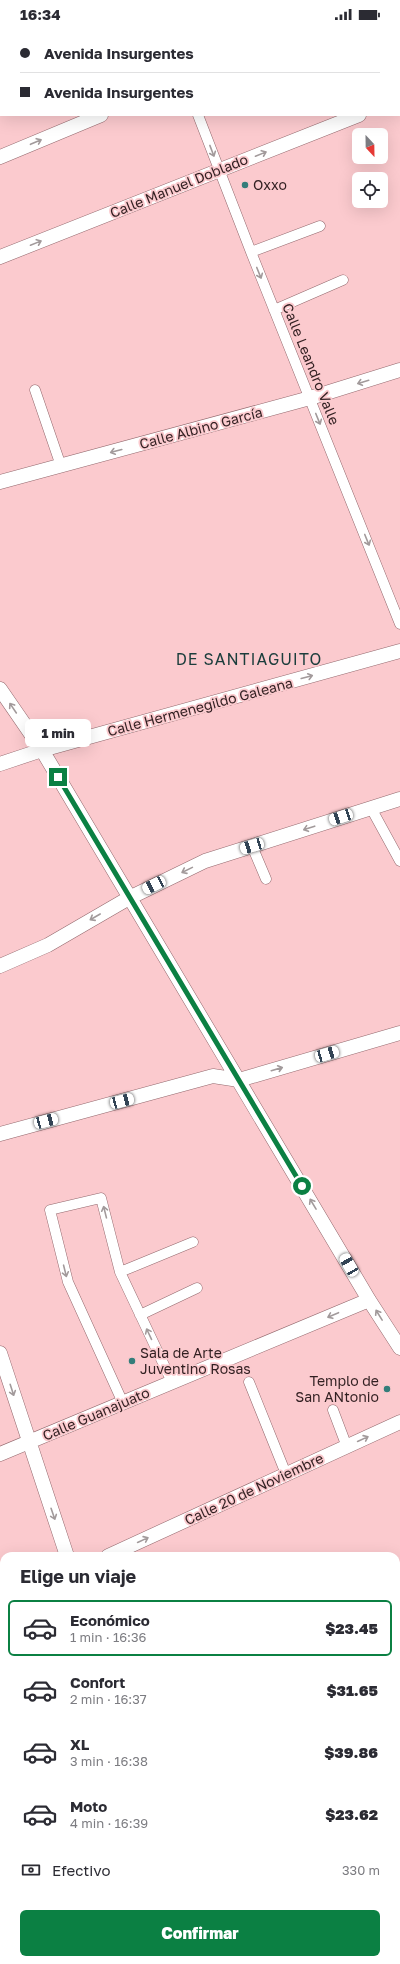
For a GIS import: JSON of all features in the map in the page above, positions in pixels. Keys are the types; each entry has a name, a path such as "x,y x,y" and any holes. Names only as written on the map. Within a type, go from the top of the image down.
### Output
{"main road":[{"path":"0,157 99,116"},
{"name":"Calle Manuel Doblado","path":"0,257 355,116"},
{"name":"Calle Albino García","path":"0,482 310,398 400,370"},
{"name":"Calle Hermenegildo Galeana","path":"0,764 42,750 400,651"},
{"path":"0,689 42,750 369,1300 400,1348"},
{"path":"0,966 48,945 129,898 204,861 400,799"},
{"path":"0,1134 213,1076 239,1080 400,1033"},
{"name":"Calle Guanajuato","path":"0,1454 369,1300"},
{"path":"0,1353 28,1442 66,1552"},
{"name":"Calle 20 de Noviembre","path":"117,1552 400,1422"}],"street":[{"name":"Calle Leandro Valle","path":"198,116 274,310 400,624"},
{"path":"251,252 320,226"},
{"path":"274,310 344,280"},
{"path":"35,390 61,466"},
{"path":"371,808 400,861"},
{"path":"252,846 266,879"},
{"path":"123,1403 68,1282 50,1210 101,1198 120,1272 172,1382"},
{"path":"120,1272 193,1242"},
{"path":"140,1315 197,1288"},
{"path":"249,1382 286,1474"},
{"path":"333,1410 347,1447"}],"place":[{"name":"Oxxo","path":"245,185"},
{"name":"Sala de Arte Juventino Rosas","path":"132,1361"},
{"name":"Templo de San ANtonio","path":"387,1389"}],"district":[{"name":"DE SANTIAGUITO","path":"249,659"}],"route":[{"path":"58,777 302,1186"}]}
